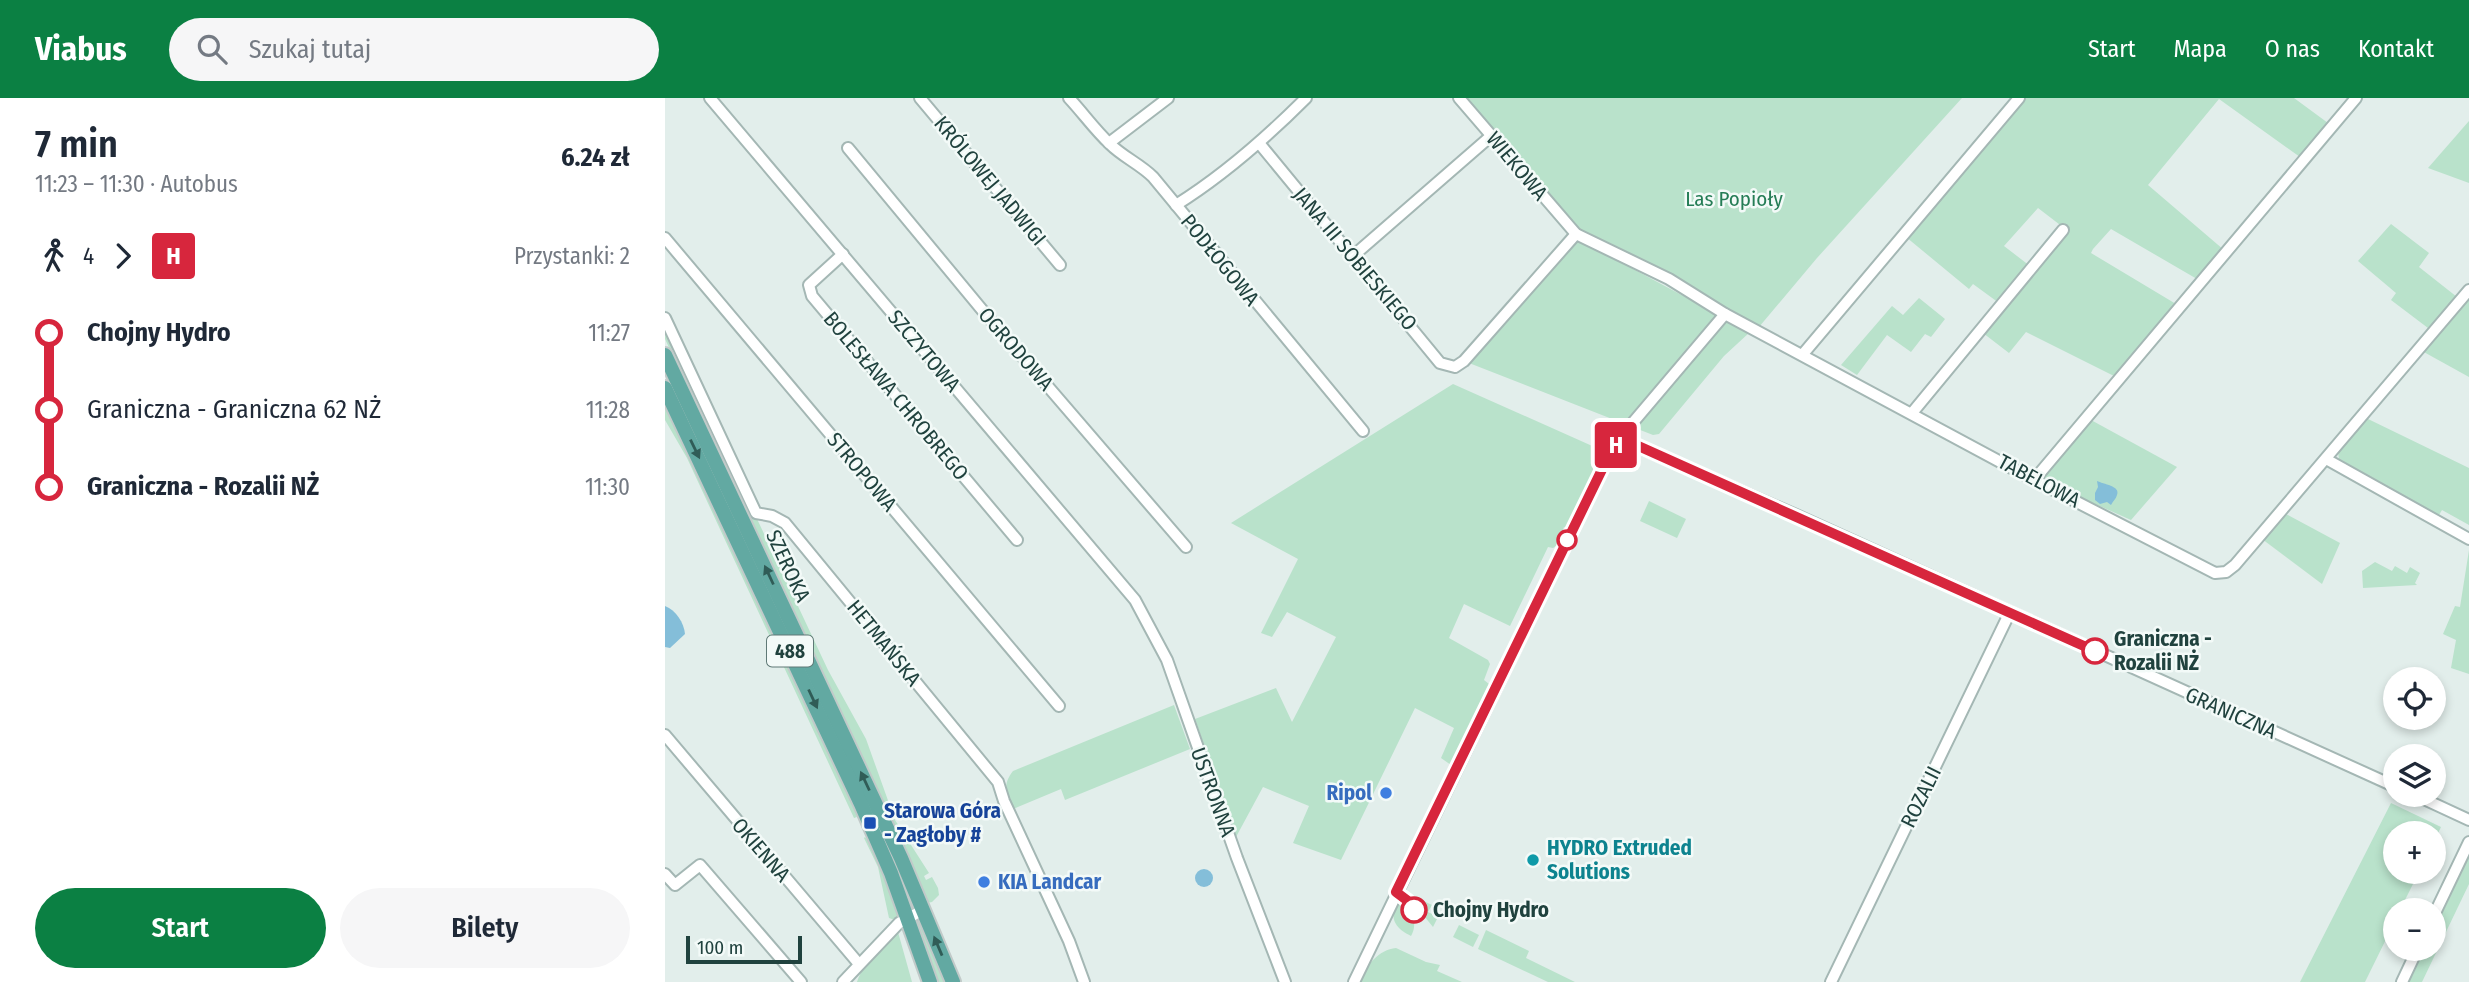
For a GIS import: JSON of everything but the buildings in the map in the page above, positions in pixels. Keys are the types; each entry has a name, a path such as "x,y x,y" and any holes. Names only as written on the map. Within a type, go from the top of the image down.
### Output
{"main road":[{"name":"SZEROKA","path":"665,355 923,910"},
{"name":"SZEROKA","path":"665,388 856,792 907,918"},
{"name":"488","path":"923,910 953,982"},
{"name":"488","path":"907,918 930,982"}],"street":[{"name":"SZCZYTOWA","path":"710,98 1137,604"},
{"name":"KRÓLOWEJ JADWIGI","path":"920,98 1060,265"},
{"name":"PODŁOGOWA","path":"1069,98 1109,143 1131,163 1141,166 1176,205 1363,431"},
{"name":"WIEKOWA","path":"1459,98 1576,233"},
{"path":"1803,354 2019,98"},
{"path":"2034,480 2356,98"},
{"path":"1176,205 1212,183 1259,143 1302,99"},
{"path":"1109,143 1160,100"},
{"path":"1353,256 1491,136"},
{"name":"JANA III SOBIESKIEGO","path":"1259,143 1440,363 1455,367 1464,361 1576,233"},
{"name":"OGRODOWA","path":"848,148 983,311 1186,547"},
{"path":"1912,413 2063,230"},
{"name":"TABELOWA","path":"1576,233 1669,279 1725,314 2204,569 2221,573 2235,565 2326,459"},
{"name":"STROPOWA","path":"665,238 1059,706"},
{"name":"BOLESŁAWA CHROBREGO","path":"843,254 809,285 812,296 1017,540"},
{"path":"2469,290 2326,459 2469,539"},
{"path":"1354,982 1612,449 1629,441 1630,426 1725,314"},
{"name":"HETMAŃSKA","path":"665,318 756,513 772,516 785,523 998,782 1069,941 1084,982"},
{"name":"GRANICZNA","path":"1629,441 2383,781"},
{"name":"USTRONNA","path":"1137,604 1167,660 1237,858 1285,982"},
{"name":"ROZALII","path":"1832,982 2010,612"},
{"name":"OKIENNA","path":"665,735 859,964"},
{"path":"2441,807 2469,820"},
{"path":"2442,898 2469,842"},
{"path":"665,874 674,885 700,865 801,982"},
{"path":"843,982 899,923 923,910"},
{"path":"2402,982 2412,961"}],"green space":[{"name":"Las Popioły","path":"1454,98 1962,98 1817,258 1759,327 1578,238"},
{"path":"2026,98 2294,98 2328,123 2300,157 2219,99 2148,185 2224,250 2197,279 2111,229 2093,249 2091,253 2176,304 2116,377 2026,332 2009,353 1983,333 2068,231 2038,208 2004,246 2030,266 1999,303 1973,284 1969,289 1906,237"},
{"path":"2469,121 2469,183 2428,168"},
{"path":"2391,224 2429,253 2419,267 2457,297 2428,328 2391,300 2396,293 2358,261"},
{"path":"1576,238 1750,332 1724,356 1659,434 1653,435 1469,363"},
{"path":"2469,295 2469,377 2422,351"},
{"path":"1919,298 1945,319 1931,337 1925,334 1911,352 1887,335 1857,375 1841,365 1892,306 1903,315"},
{"path":"665,323 828,670 866,739 895,820 929,873 924,876 926,880 932,877 938,888 939,895 932,902 927,903 855,741 665,339"},
{"path":"1453,384 1599,449 1605,449 1567,528 1564,527 1556,546 1548,547 1510,626 1464,604 1449,638 1488,660 1490,664 1484,680 1489,684 1451,765 1441,758 1454,728 1415,708 1341,860 1293,843 1309,806 1263,787 1236,837 1195,719 1276,688 1292,722 1336,637 1287,612 1272,637 1261,633 1298,559 1231,523"},
{"path":"665,405 848,791 857,817 854,818 687,458 665,420"},
{"path":"2366,418 2469,468 2469,525 2442,510 2439,515 2339,459 2338,452"},
{"path":"2091,420 2177,467 2131,520 2046,482 2043,478"},
{"path":"1649,501 1686,519 1677,538 1640,521"},
{"path":"2284,513 2340,543 2322,584 2262,539"},
{"path":"2469,550 2469,674 2451,668 2456,640 2443,634 2455,606 2460,607"},
{"path":"2375,562 2392,571 2395,566 2407,573 2410,567 2420,573 2415,583 2417,585 2363,588 2362,571"},
{"path":"1174,705 1190,749 1065,800 1061,789 1013,809 1006,790 1007,781 1013,771"},
{"path":"2389,807 2399,807 2428,821 2383,821 2383,884 2413,884 2406,898 2383,898 2383,945 2365,982 2300,982"},
{"path":"865,837 875,849 900,915 895,920 889,918 878,867"},
{"path":"2469,857 2469,884 2446,932 2446,905"},
{"path":"1413,896 1432,905 1428,912 1438,917 1433,927 1420,911 1422,909 1415,903"},
{"path":"1401,902 1406,904 1413,919 1411,936 1395,922 1394,909"},
{"path":"916,919 923,923 949,982 934,982"},
{"path":"1459,925 1479,935 1473,947 1453,937"},
{"path":"1486,930 1529,951 1526,958 1575,982 1548,982 1478,949"},
{"path":"898,932 912,982 857,982 869,961"},
{"path":"1396,948 1426,962 1440,965 1437,971 1462,982 1358,982 1373,960"},
{"path":"2419,961 2432,961 2422,982 2409,982"}],"water":[{"path":"2097,481 2118,492 2111,505 2107,502 2100,504 2095,500"},
{"path":"665,606 679,617 685,634 670,648 665,647"},
{"path":"1204,869 1210,872 1213,878 1210,884 1204,887 1198,884 1195,878 1198,872"}],"bus line":[{"name":"H","path":"1414,910 1408,901 1396,892 1612,449 1625,440 2095,651"}],"place":[{"name":"Graniczna - Rozalii NŻ","path":"2095,651"},
{"name":"Ripol","path":"1386,793"},
{"name":"Starowa Góra - Zagłoby #","path":"870,823"},
{"name":"HYDRO Extruded Solutions","path":"1533,860"},
{"name":"KIA Landcar","path":"984,882"},
{"name":"Chojny Hydro","path":"1414,910"}]}
